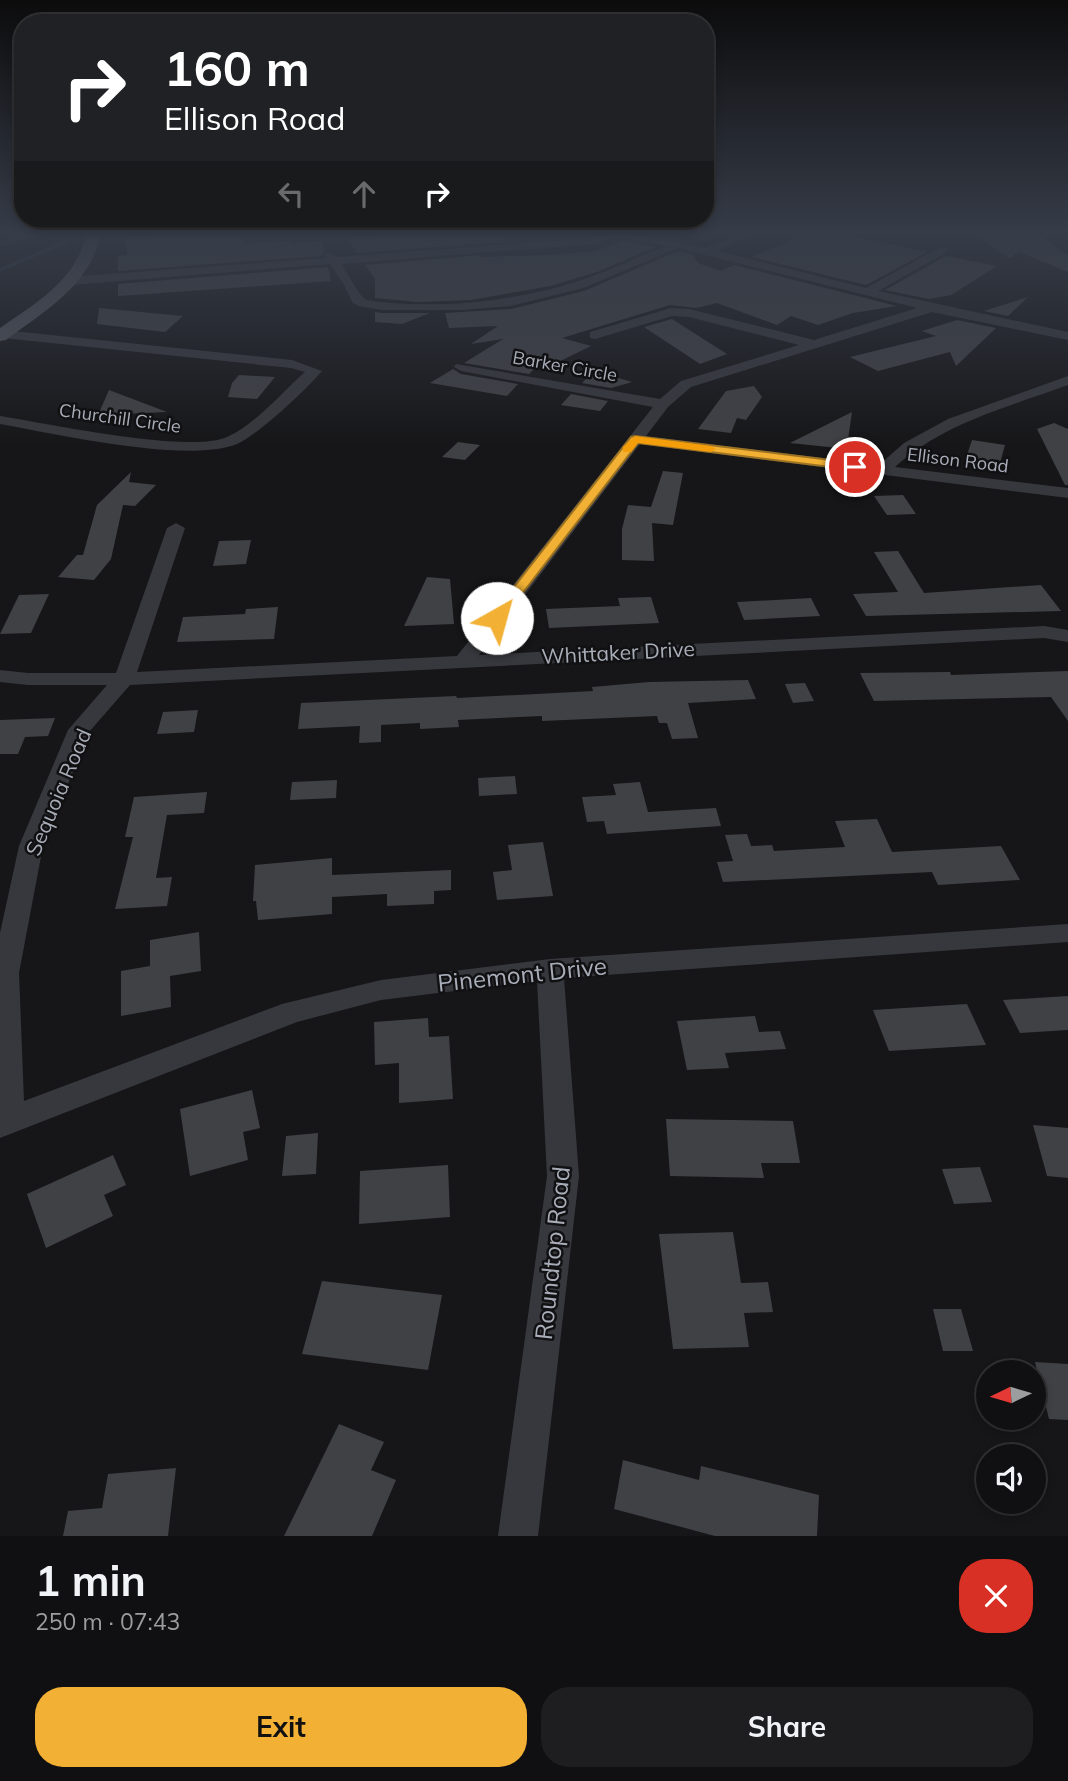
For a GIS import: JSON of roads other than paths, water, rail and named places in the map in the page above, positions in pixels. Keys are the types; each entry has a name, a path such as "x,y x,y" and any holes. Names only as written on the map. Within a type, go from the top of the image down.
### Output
{"main road":[{"path":"1,335 41,304"}],"street":[{"path":"365,304 370,306 464,306 491,304"},
{"path":"914,304 1068,336"},
{"path":"464,659 663,404 686,384 931,308"},
{"path":"595,335 671,312 689,313 813,344"},
{"name":"Churchill Circle","path":"0,420 153,444 194,446 231,442 315,372 292,364 1,335"},
{"name":"Barker Circle","path":"461,367 663,404"},
{"path":"882,470 909,446 953,422 1068,380"},
{"name":"Ellison Road","path":"635,439 1068,493"},
{"name":"Sequoia Road","path":"5,1122 5,973 32,846 79,730 124,678 176,528"},
{"name":"Whittaker Drive","path":"0,676 28,679 124,678 1044,632 1068,636"},
{"name":"Pinemont Drive","path":"5,1122 292,1012 382,990 550,969 1068,933"},
{"name":"Roundtop Road","path":"518,1536 563,1176 550,969"}]}
